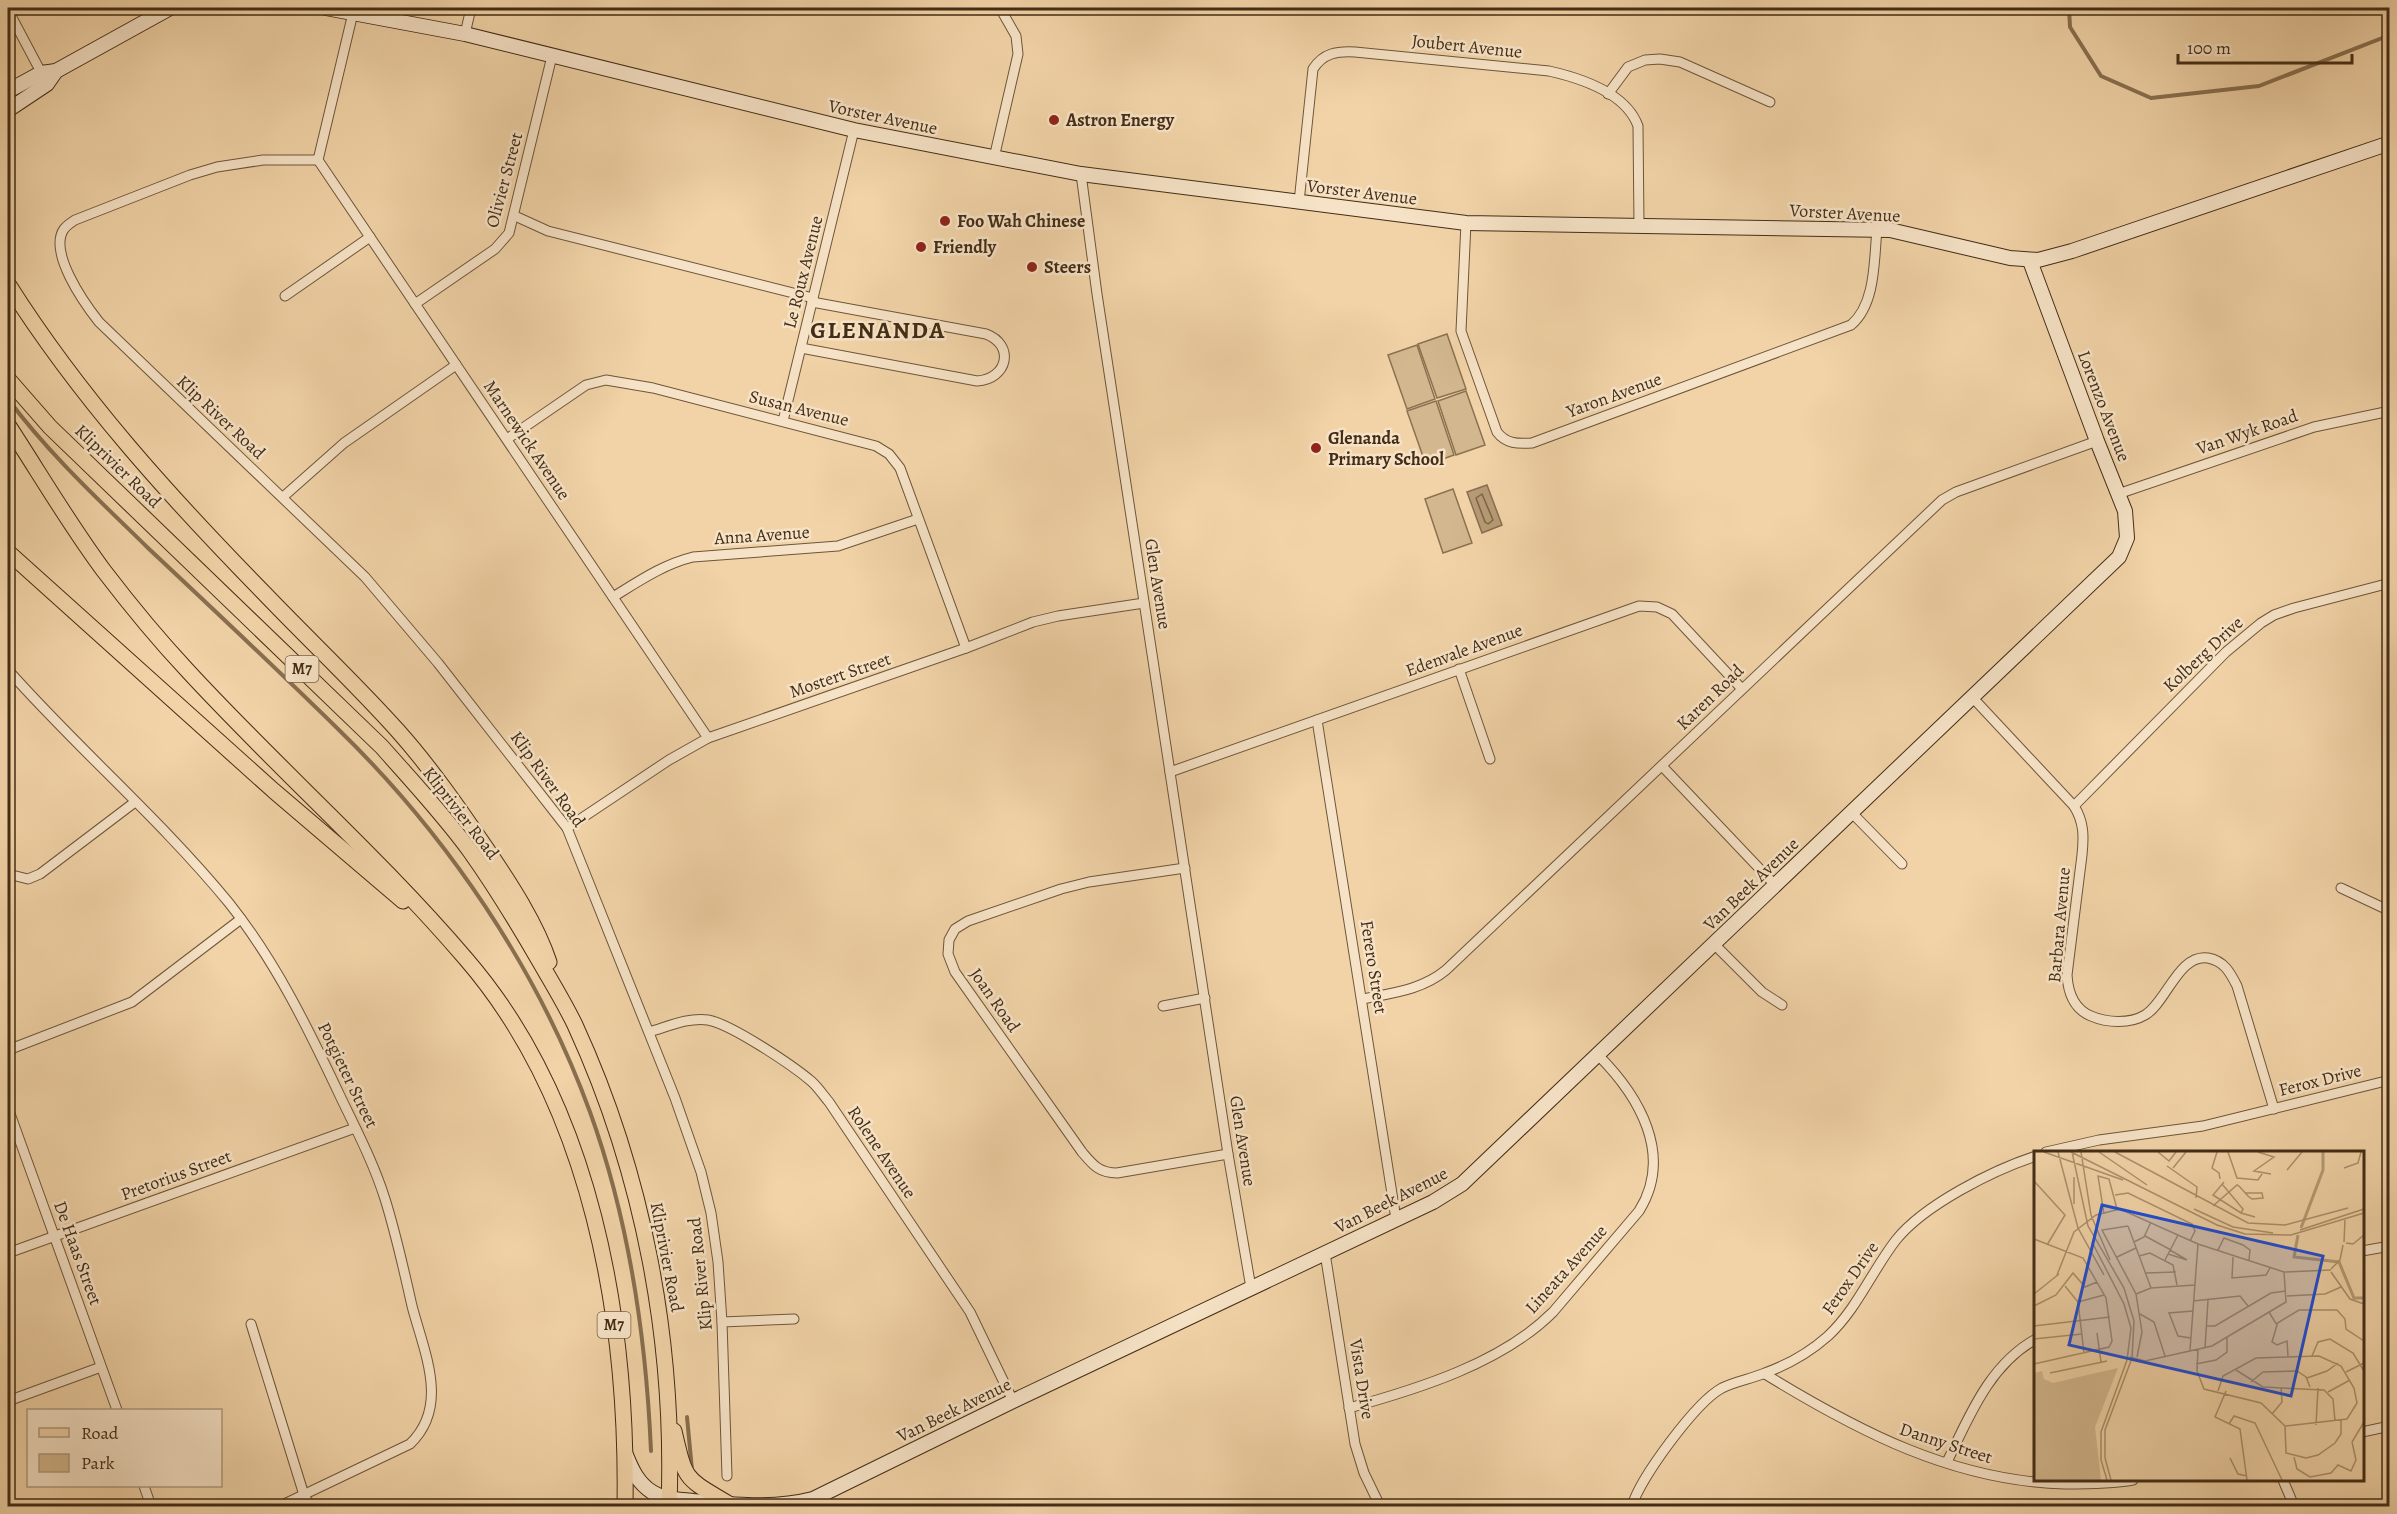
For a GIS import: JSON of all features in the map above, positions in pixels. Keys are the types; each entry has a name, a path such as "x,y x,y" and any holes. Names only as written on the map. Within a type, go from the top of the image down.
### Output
{"main road":[{"path":"8,91 44,78 165,8"},
{"name":"Vorster Avenue","path":"326,8 465,34 854,130 1081,174 1497,226 1877,229 2030,261 2072,251 2390,143"},
{"path":"8,110 44,78"},
{"name":"Lorenzo Avenue","path":"2030,261 2125,511 2128,531 2122,552 2113,564"},
{"path":"8,284 64,366 164,488 366,697 425,764 470,824 514,893 548,959 556,991"},
{"name":"Kliprivier Road","path":"8,380 50,427 382,747 470,851 514,918 556,991 591,1061 629,1174 649,1250 657,1298 667,1398"},
{"name":"M7","path":"8,425 87,546 140,616 188,671 368,852 467,959 516,1030 546,1085 570,1138 589,1198 607,1280 620,1371 626,1455 625,1506"},
{"path":"8,552 353,860 440,931"},
{"name":"Van Beek Avenue","path":"626,1455 639,1482 669,1502 778,1505 813,1499 1013,1401 1444,1197 1462,1184 2113,564"},
{"path":"667,1398 686,1474 696,1485 722,1505"},
{"name":"M7","path":"667,1398 669,1502"}],"street":[{"path":"465,34 471,8"},
{"path":"993,158 1018,54 1016,36 1000,8"},
{"path":"8,10 44,78"},
{"path":"318,160 353,13"},
{"name":"Joubert Avenue","path":"1299,202 1312,75 1317,64 1332,53 1355,51 1549,71 1608,94 1627,106 1638,126 1639,226"},
{"name":"Olivier Street","path":"415,303 500,244 509,233 515,216 552,56"},
{"path":"1608,94 1628,67 1646,60 1660,59 1680,62 1770,102"},
{"name":"Le Roux Avenue","path":"783,421 854,130"},
{"name":"Klip River Road","path":"318,160 263,160 217,167 190,175 75,220 64,229 60,247 63,262 86,304 110,335 365,577 394,609 567,828 690,1138 711,1212 718,1262 722,1322 727,1476"},
{"name":"Marnewick Avenue","path":"318,160 708,738"},
{"name":"Glen Avenue","path":"1081,174 1097,294 1228,1154 1251,1288"},
{"path":"515,216 548,231 812,300 986,334 1001,344 1004,361 1003,367 994,377 977,381 801,348"},
{"name":"Yaron Avenue","path":"1466,223 1461,331 1497,432 1507,442 1523,444 1532,443 1851,325 1862,313 1868,297 1877,229"},
{"path":"285,296 370,237"},
{"path":"282,497 344,442 456,365"},
{"name":"Susan Avenue","path":"507,439 586,386 606,380 653,388 867,442 889,454 900,468 966,648"},
{"name":"Van Wyk Road","path":"2118,494 2314,427 2390,411"},
{"name":"Karen Road","path":"1362,999 1415,988 1437,978 1942,500 1956,492 2097,441"},
{"name":"Anna Avenue","path":"613,597 680,560 693,557 838,546 918,519"},
{"name":"Kolberg Drive","path":"2073,806 2226,652 2261,623 2274,615 2294,608 2390,583"},
{"name":"Mostert Street","path":"567,828 669,760 708,738 1044,619 1144,603"},
{"name":"Edenvale Avenue","path":"1170,772 1628,608 1648,605 1672,614 1742,689"},
{"path":"1459,669 1490,759"},
{"name":"Potgieter Street","path":"8,670 65,732 190,859 241,919 285,986 355,1128 377,1176 390,1215 432,1391 432,1406 425,1426 410,1444 280,1506"},
{"name":"Barbara Avenue","path":"1973,698 2073,806 2082,820 2084,836 2067,975 2068,990 2074,1002 2084,1014 2100,1020 2117,1022 2135,1019 2153,1009 2173,980 2194,961 2202,957 2220,962 2229,970 2236,986 2274,1109"},
{"name":"Ferero Street","path":"1317,720 1396,1219"},
{"path":"1662,766 1776,886"},
{"path":"8,874 28,879 40,874 135,802"},
{"path":"1852,813 1902,864"},
{"name":"Joan Road","path":"1185,868 1074,885 981,916 956,930 949,940 949,962 1096,1168 1107,1173 1117,1173 1228,1154"},
{"path":"2341,888 2390,911"},
{"path":"8,1050 132,1002 241,919"},
{"path":"1714,945 1762,993 1782,1005"},
{"path":"1163,1006 1205,998"},
{"name":"Rolene Avenue","path":"649,1032 692,1020 707,1020 721,1024 739,1033 813,1083 829,1102 970,1312 1013,1401"},
{"name":"Lineata Avenue","path":"1349,1407 1416,1389 1446,1377 1527,1334 1553,1312 1639,1211 1649,1194 1653,1174 1648,1132 1632,1094 1598,1055"},
{"name":"Ferox Drive","path":"2050,1151 2099,1140 2203,1126 2390,1080"},
{"name":"De Haas Street","path":"8,1108 117,1409"},
{"name":"Pretorius Street","path":"8,1253 355,1128"},
{"name":"Ferox Drive","path":"1632,1506 1654,1465 1711,1395 1727,1386 1764,1374 1797,1358 1826,1337 1854,1306 1896,1241 1911,1224 1989,1175 2034,1157"},
{"path":"2364,1251 2390,1246"},
{"name":"Vista Drive","path":"1325,1253 1359,1460 1380,1506"},
{"path":"722,1322 794,1319"},
{"path":"251,1324 304,1495 310,1506"},
{"path":"1947,1462 1979,1398 1991,1380 2008,1360 2034,1340"},
{"path":"8,1401 101,1367"},
{"name":"Danny Street","path":"1764,1374 1821,1408 1879,1438 1986,1475 2025,1482 2084,1484 2113,1481"},
{"path":"2364,1432 2390,1425"},
{"path":"2284,1481 2294,1506"},
{"path":"145,1487 151,1506"}],"green space":[{"path":"1447,334 1466,389 1437,398 1418,344"},
{"path":"1417,345 1435,399 1407,409 1388,355"},
{"path":"1466,391 1485,445 1456,455 1438,401"},
{"path":"1436,401 1454,455 1426,465 1407,411"},
{"path":"1453,489 1472,543 1443,553 1425,499"}],"water":[{"path":"1487,485 1502,525 1482,533 1467,492"}],"waterway":[{"path":"2069,8 2070,27 2101,76 2151,98 2259,86 2390,35"},
{"path":"8,399 57,458 378,770 452,859 516,956 569,1059 604,1153 625,1236 640,1322 651,1451"},
{"path":"687,1417 692,1470"}],"place":[{"name":"Astron Energy","path":"1054,120"},
{"name":"Foo Wah Chinese","path":"945,221"},
{"name":"Friendly","path":"921,247"},
{"name":"Steers","path":"1032,267"},
{"name":"Glenanda Primary School","path":"1316,448"}],"district":[{"name":"GLENANDA","path":"878,330"}]}
